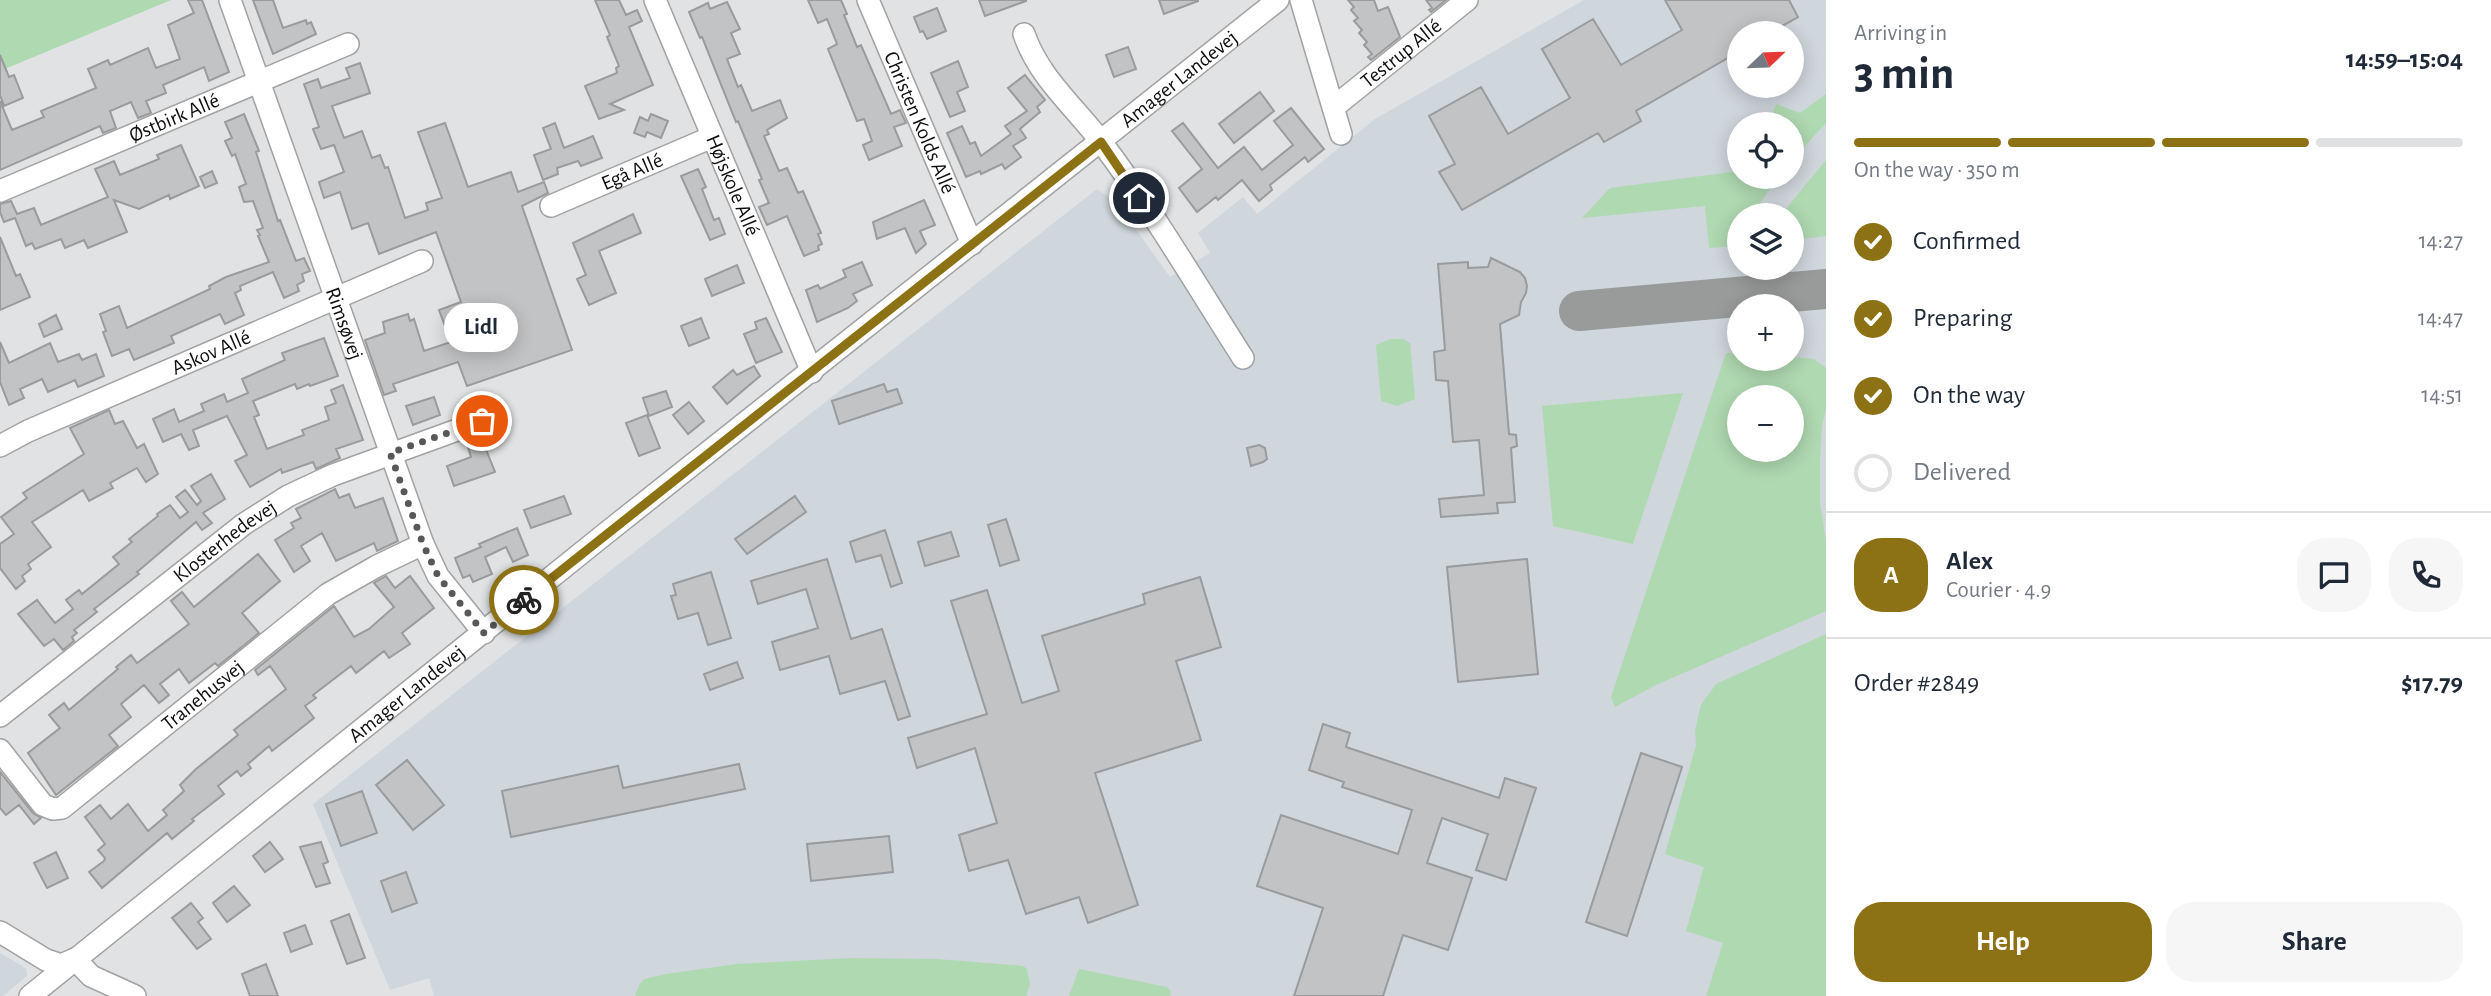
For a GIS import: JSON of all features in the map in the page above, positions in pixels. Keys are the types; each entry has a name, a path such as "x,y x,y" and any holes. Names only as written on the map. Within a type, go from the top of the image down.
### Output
{"street":[{"name":"Rimsøvej","path":"230,0 423,544 438,576 484,633"},
{"name":"Højskole Allé","path":"655,0 812,372"},
{"name":"Christen Kolds Allé","path":"868,0 972,244"},
{"name":"Amager Landevej","path":"30,996 610,530 1278,0"},
{"path":"1301,0 1341,134"},
{"name":"Testrup Allé","path":"1334,107 1467,0"},
{"path":"1024,34 1041,70 1101,142 1243,358"},
{"name":"Østbirk Allé","path":"0,191 348,44"},
{"name":"Egå Allé","path":"551,206 712,137"},
{"name":"Askov Allé","path":"0,446 422,261"},
{"name":"Klosterhedevej","path":"0,716 244,524 306,487 390,453 482,421"},
{"name":"Tranehusvej","path":"0,750 43,805 53,809 62,808 328,594 423,544"},
{"path":"0,932 46,960 61,965 75,959 91,976 135,996"}],"shaded area":[{"path":"1584,0 1826,0 1826,996 434,996 429,978 390,990 313,804 1097,189 1117,203 1170,277 1210,253 1198,233 1243,197 1257,214 1375,119"},
{"path":"0,953 26,968 27,976 3,996 0,996"}],"green space":[{"path":"0,0 171,0 0,71"},
{"path":"1826,94 1826,123 1804,147 1804,112 1801,112"},
{"path":"1776,104 1797,112 1773,112"},
{"path":"1826,160 1826,236 1804,239 1804,203 1791,203"},
{"path":"1727,173 1727,189 1770,189 1760,203 1727,203 1727,247 1709,248 1705,206 1582,218 1610,188"},
{"path":"1390,339 1403,339 1410,343 1415,399 1397,406 1381,401 1376,345"},
{"path":"1726,353 1727,371 1804,371 1804,358 1814,359 1826,368 1820,503 1826,542 1826,611 1656,685 1615,707 1611,697"},
{"path":"1683,393 1633,544 1553,526 1542,406"},
{"path":"1826,634 1826,996 1706,996 1723,943 1686,931 1704,867 1665,854 1696,745 1695,730 1701,705 1716,684"},
{"path":"851,958 937,959 1023,966 1027,969 1030,984 1026,996 635,996 644,979 666,974 737,964"},
{"path":"1079,969 1167,987 1171,992 1170,996 1069,996"}],"building":[{"path":"188,0 202,0 229,72 209,81 204,67 163,85 166,93 146,101 151,113 138,118 131,102 110,111 116,128 103,133 100,126 0,170 0,101 12,130 44,117 41,111 96,88 88,69 108,60 110,65 148,48 156,68 180,59 168,25 194,13"},
{"path":"253,0 273,0 283,28 306,20 307,24 311,22 316,34 273,54"},
{"path":"595,0 619,0 626,15 637,10 642,21 629,27 653,85 610,104 624,110 599,119 585,86 617,73 616,68 619,66 607,37 610,35"},
{"path":"808,0 841,0 857,47 861,45 891,114 900,110 906,123 894,127 902,146 869,160 863,145 872,141 864,119 857,121 828,49 837,44 827,19 818,23"},
{"path":"979,0 1026,0 1026,1 985,16"},
{"path":"1159,0 1198,0 1198,1 1164,14"},
{"path":"1348,0 1374,0 1378,11 1388,7 1400,37 1371,60 1368,57 1372,54 1364,45 1367,42 1359,33 1362,30 1354,21 1358,18 1351,10 1354,7"},
{"path":"1426,0 1446,0 1431,12 1429,10 1432,8"},
{"path":"1665,0 1789,0 1798,17 1791,21 1727,21 1727,58 1636,111 1641,121 1604,142 1598,133 1462,210 1439,172 1455,164 1429,116 1481,87 1508,134 1570,98 1542,49 1593,19 1621,65 1682,30"},
{"path":"727,2 740,29 731,33 740,54 727,59 738,87 741,85 752,111 780,100 787,118 767,130 769,134 764,136 779,171 787,168 798,193 803,191 821,233 818,234 822,244 818,246 819,250 804,256 787,216 767,225 759,207 769,203 759,180 762,179 689,12 708,3 710,9"},
{"path":"937,8 946,31 927,39 923,31 920,32 914,17"},
{"path":"1128,47 1136,69 1114,77 1106,55"},
{"path":"0,55 9,77 14,75 23,98 4,106 0,95"},
{"path":"958,61 968,87 957,92 965,111 950,117 931,73"},
{"path":"360,63 370,93 332,106 344,138 362,131 372,158 380,155 385,168 388,167 405,218 428,210 426,203 442,198 418,132 445,123 468,187 511,172 518,192 544,182 548,193 522,206 572,350 467,386 458,362 393,384 396,391 384,395 365,340 385,333 383,322 408,314 410,321 414,319 424,351 451,342 439,310 461,302 436,232 379,254 368,223 352,229 340,192 324,198 319,182 344,172 334,145 321,149 313,129 319,127 304,84 318,79 321,88 350,78 346,68"},
{"path":"1025,75 1045,100 1037,107 1040,112 1020,129 1026,138 1013,146 1021,157 1005,169 1002,164 981,174 980,171 966,177 947,133 962,126 970,144 975,142 981,156 1011,134 1005,126 1027,111 1008,88"},
{"path":"1260,92 1274,111 1234,143 1219,124"},
{"path":"1291,108 1324,149 1308,162 1305,157 1270,185 1272,190 1259,201 1242,180 1218,200 1216,197 1197,212 1179,188 1202,169 1172,131 1183,123 1218,168 1244,147 1262,170 1293,145 1274,121"},
{"path":"244,114 259,151 256,152 278,221 280,220 296,261 304,258 310,271 302,274 304,281 297,285 299,291 284,298 273,272 240,286 241,290 235,293 244,315 225,324 220,314 171,336 174,343 134,360 129,349 112,356 100,314 119,306 127,328 210,289 209,286 226,277 269,262 258,236 260,235 257,230 263,228 253,201 244,202 239,187 246,184 235,154 232,156 225,141 232,138 225,122"},
{"path":"651,114 668,121 661,138 647,132 645,137 634,133 640,117 648,121"},
{"path":"555,123 564,148 593,136 602,158 581,166 578,161 557,168 558,174 543,180 534,155 551,149 543,128"},
{"path":"181,145 199,186 170,199 169,195 139,209 114,200 127,232 88,248 84,240 65,248 61,239 35,249 32,243 26,246 15,218 4,222 0,204 11,201 17,214 34,208 41,225 108,197 95,169 114,161 120,175 159,159 157,155"},
{"path":"698,169 706,187 702,189 714,220 719,218 725,234 710,240 681,176"},
{"path":"212,171 217,183 205,188 200,177"},
{"path":"924,200 935,225 920,231 926,244 916,253 905,228 877,239 873,222"},
{"path":"633,214 641,233 599,251 616,293 589,305 577,279 586,275 573,243"},
{"path":"0,237 16,276 20,274 30,297 0,310"},
{"path":"1491,258 1520,272 1527,286 1519,315 1500,324 1509,434 1516,435 1517,446 1511,448 1515,502 1497,503 1498,513 1441,517 1439,499 1484,495 1479,440 1453,442 1448,381 1436,380 1434,352 1445,350 1438,264 1468,262 1468,268 1488,267"},
{"path":"862,262 872,285 853,294 857,301 848,308 817,322 806,290 818,285 820,289 846,277 843,270"},
{"path":"737,265 744,283 712,296 705,279"},
{"path":"56,315 62,329 44,337 39,324"},
{"path":"701,318 709,338 689,346 681,326"},
{"path":"766,318 782,352 756,363 744,334 757,329 755,322"},
{"path":"324,338 338,376 297,389 295,384 253,401 259,415 254,417 267,449 304,435 302,430 329,420 325,407 336,403 331,390 343,385 363,440 336,449 340,458 316,469 313,462 282,473 281,469 250,487 235,461 247,455 227,416 193,430 199,446 189,450 181,434 163,442 153,419 174,409 179,422 204,411 201,404 224,394 227,402 248,393 242,379 285,360 282,353"},
{"path":"0,342 9,363 50,343 58,362 79,354 82,360 96,354 104,376 78,387 75,380 48,392 42,379 20,389 24,398 9,405 0,382"},
{"path":"754,366 760,376 727,404 713,387 733,370 737,375"},
{"path":"884,384 887,392 897,389 902,403 839,424 832,401"},
{"path":"666,391 672,407 649,416 643,398"},
{"path":"434,397 440,415 413,425 406,406"},
{"path":"689,402 704,421 688,434 673,415"},
{"path":"109,410 115,424 123,421 137,448 144,444 158,474 146,482 137,468 110,483 113,488 89,501 83,490 32,522 51,547 28,564 31,569 22,576 25,581 16,589 0,568 0,544 14,534 1,517 27,498 23,493 84,454 70,428"},
{"path":"647,415 660,448 639,456 626,423"},
{"path":"483,442 495,472 454,486 447,466 471,457 468,447"},
{"path":"1259,445 1265,448 1267,459 1251,466 1247,448"},
{"path":"211,474 225,499 203,513 212,523 202,530 196,522 137,572 139,574 94,609 97,612 74,630 77,633 72,637 74,641 63,650 54,639 44,646 18,614 37,600 55,623 73,609 66,600 79,590 82,594 119,564 113,557 132,542 129,539 158,516 157,514 170,505 180,518 188,512 176,497 185,490 197,505 201,501 191,486"},
{"path":"335,489 339,498 349,494 355,508 383,498 398,541 377,551 374,543 336,561 322,533 301,546 310,561 294,572 275,540 294,528 291,523 301,518 296,509"},
{"path":"564,496 571,514 531,528 524,510"},
{"path":"795,496 806,512 747,554 735,539"},
{"path":"1006,519 1019,560 1000,566 988,525"},
{"path":"517,528 528,555 513,562 506,547 485,557 492,574 473,582 470,575 463,578 455,558 481,547 479,544"},
{"path":"885,530 902,583 891,587 881,555 856,562 850,542"},
{"path":"951,532 959,556 925,566 918,542"},
{"path":"258,554 280,581 242,613 259,633 218,666 215,663 189,683 179,669 160,684 169,695 159,703 144,685 121,704 131,717 109,735 118,746 56,795 28,753 60,728 49,715 64,703 69,710 131,655 137,663 189,624 171,601 182,592 194,607"},
{"path":"827,559 851,639 882,629 910,716 898,720 885,681 840,694 829,656 780,670 772,642 818,628 806,589 758,604 751,581"},
{"path":"1527,559 1538,674 1458,682 1447,567"},
{"path":"711,572 731,638 708,645 698,613 678,619 671,596 676,595 673,584"},
{"path":"386,576 395,588 410,576 434,608 402,633 410,644 389,658 384,651 356,673 351,666 313,695 316,698 305,706 314,718 272,751 269,746 248,764 251,768 241,776 237,771 218,786 224,794 192,819 194,821 172,839 167,833 102,888 89,872 104,861 105,858 98,850 105,844 85,817 100,805 111,819 128,804 148,831 167,815 163,810 184,791 180,785 238,735 234,730 286,689 270,666 258,675 255,670 334,606 354,637 369,629 394,607 374,583"},
{"path":"1200,577 1221,647 1176,661 1201,740 1095,773 1138,905 1088,923 1079,897 1026,914 1008,860 969,871 959,835 997,823 975,748 917,768 908,738 987,714 951,601 987,590 1022,703 1059,691 1042,636 1145,604 1143,594"},
{"path":"737,662 743,678 710,690 704,674"},
{"path":"1323,724 1350,733 1346,747 1499,798 1505,778 1536,788 1506,880 1476,870 1488,834 1442,818 1427,863 1472,878 1448,950 1403,935 1383,996 1294,996 1323,908 1257,886 1281,815 1398,854 1412,810 1342,787 1344,782 1309,770"},
{"path":"1641,753 1682,767 1627,936 1586,922"},
{"path":"407,760 444,805 413,830 376,785"},
{"path":"739,764 745,789 511,837 502,791 618,766 623,788"},
{"path":"0,772 33,813 41,818 34,824 19,805 6,815 0,808"},
{"path":"362,791 377,833 341,846 326,804"},
{"path":"889,836 893,872 811,881 807,844"},
{"path":"270,842 283,859 265,872 253,856"},
{"path":"321,842 328,862 323,864 330,883 316,887 300,847"},
{"path":"56,852 68,878 47,888 34,863"},
{"path":"406,872 417,903 392,912 381,881"},
{"path":"234,886 250,905 227,922 213,903"},
{"path":"191,903 203,918 198,922 211,939 197,949 172,918"},
{"path":"349,914 365,958 347,964 331,921"},
{"path":"305,925 312,944 291,952 284,933"},
{"path":"266,964 278,996 250,996 242,974"}],"taxiway":[{"path":"1579,311 1826,289"}],"way so far":[{"path":"482,421 390,453 423,544 438,576 484,633 524,600"}],"place":[{"name":"Lidl","path":"482,421"}],"route":[{"path":"524,600 1101,142 1139,198"}]}
